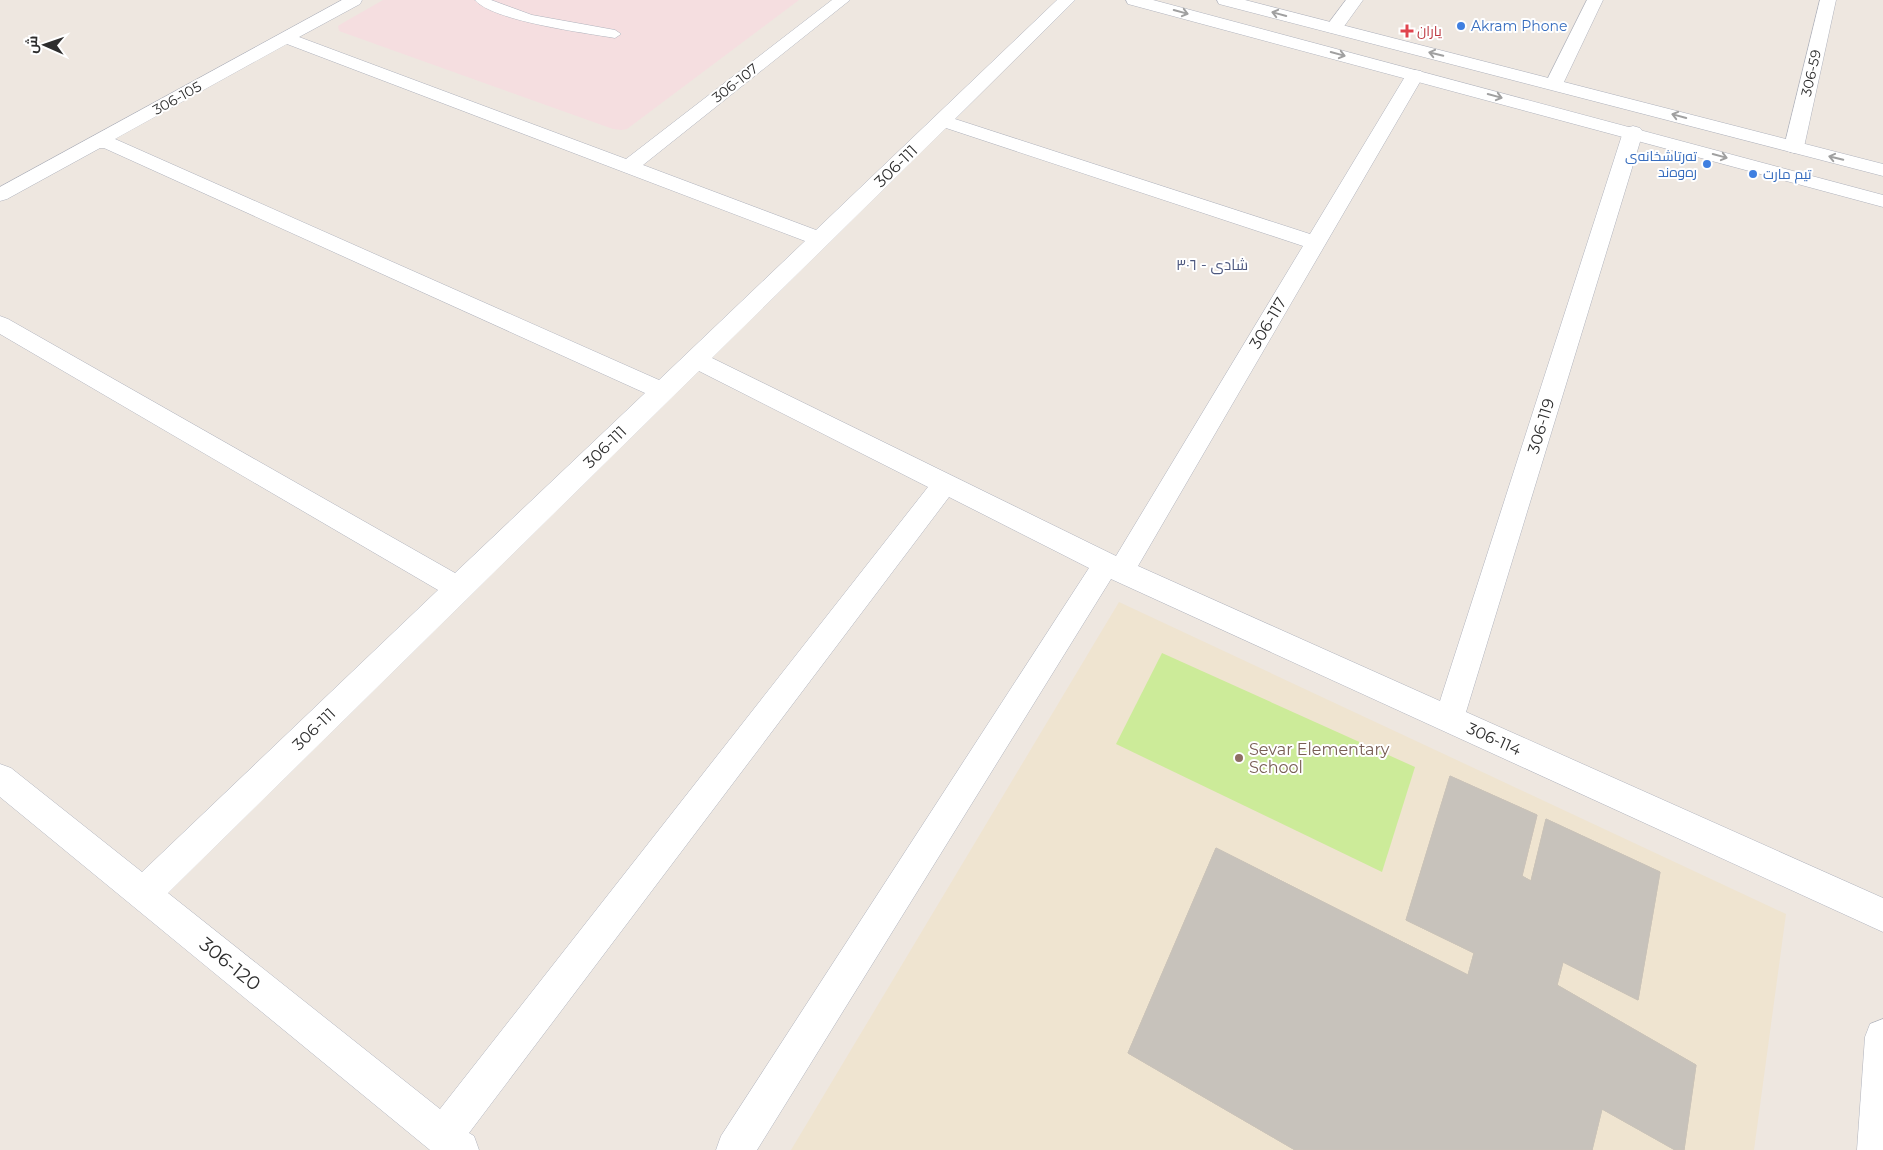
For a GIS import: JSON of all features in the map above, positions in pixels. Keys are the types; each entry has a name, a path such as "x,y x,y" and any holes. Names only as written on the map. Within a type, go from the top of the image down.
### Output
{"street":[{"name":"306-105","path":"0,196 354,0"},
{"name":"306-107","path":"628,167 842,0"},
{"name":"306-111","path":"143,894 1067,0"},
{"path":"1134,0 1633,132 1883,201"},
{"path":"1225,0 1883,170"},
{"path":"1334,28 1355,0"},
{"path":"1554,84 1595,0"},
{"name":"306-59","path":"1794,147 1828,0"},
{"path":"1293,42 1309,22"},
{"path":"286,38 820,239"},
{"name":"306-117","path":"735,1150 1113,567 1315,243 1415,75"},
{"path":"942,121 1315,243"},
{"name":"306-119","path":"1449,719 1633,132"},
{"path":"98,142 108,143 662,391"},
{"path":"0,324 459,589"},
{"name":"306-114","path":"695,359 1113,567 1883,915"},
{"path":"452,1143 945,484"},
{"name":"306-120","path":"0,778 452,1143"},
{"path":"1876,1150 1883,1037"}],"lane":[{"path":"481,0 498,9 550,23 615,34"}],"shaded area":[{"path":"383,0 799,0 627,129 622,130 613,129 339,31 338,26"},
{"name":"Sevar Elementary School","path":"1119,602 1786,914 1754,1150 791,1150"}],"green space":[{"path":"1162,653 1415,767 1382,872 1116,744"}],"building":[{"path":"1450,776 1537,815 1522,876 1531,881 1546,819 1660,872 1638,1000 1563,962 1557,985 1696,1065 1684,1150 1675,1150 1602,1109 1592,1150 1295,1150 1128,1053 1216,848 1468,975 1474,953 1406,920","holes":["1519,884 1551,899 1513,1056 1477,1039","1268,951 1452,1048 1447,1064 1407,1043 1396,1084 1435,1105 1429,1126 1242,1024"]},
{"path":"1450,776 1537,815 1522,876 1531,881 1546,819 1660,872 1638,1000 1563,962 1557,985 1696,1065 1684,1150 1675,1150 1602,1109 1592,1150 1295,1150 1128,1053 1216,848 1468,975 1474,953 1406,920"}],"place":[{"name":"Akram Phone","path":"1461,26"},
{"name":"یاران","path":"1407,31"},
{"name":"ته‌رتاشخانه‌ی ره‌وه‌ند","path":"1707,164"},
{"name":"تيم مارت","path":"1753,174"},
{"name":"Sevar Elementary School","path":"1239,758"}],"district":[{"name":"شادی - ٣٠٦","path":"1212,264"}]}
